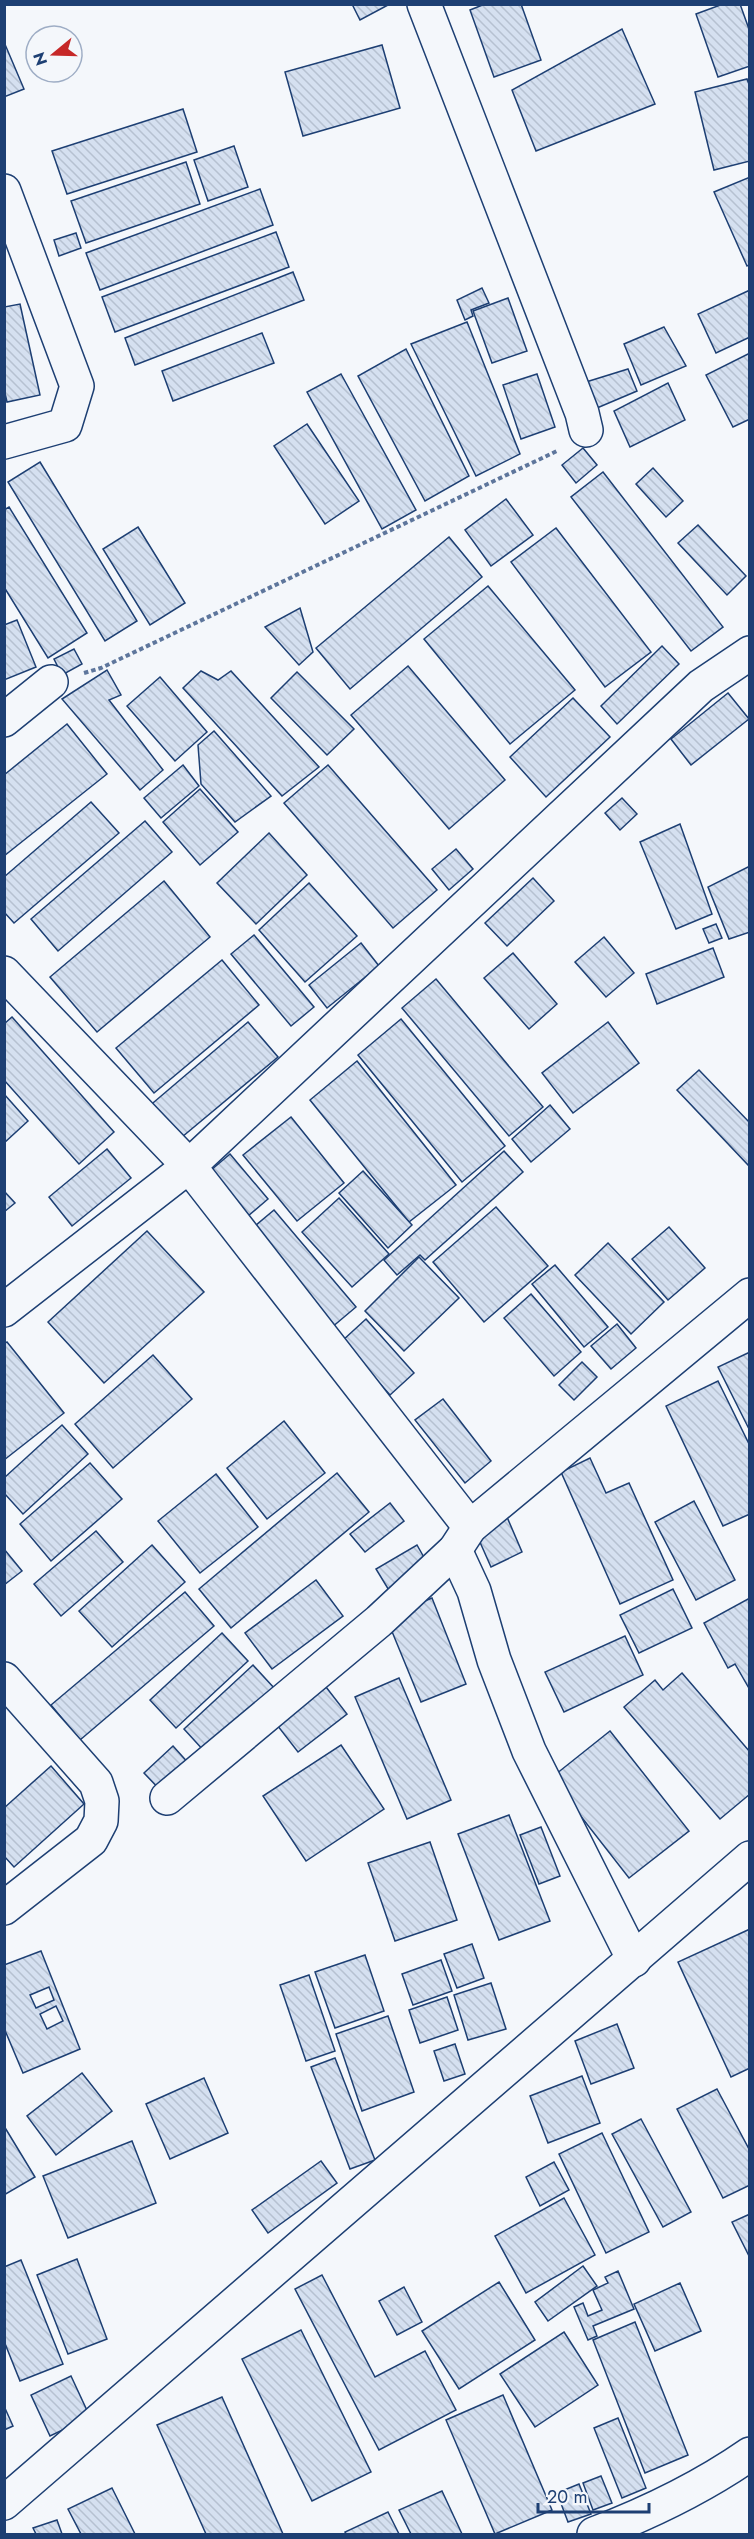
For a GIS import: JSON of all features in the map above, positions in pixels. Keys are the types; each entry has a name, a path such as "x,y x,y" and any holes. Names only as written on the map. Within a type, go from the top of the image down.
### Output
{"street":[{"path":"424,4 582,413 586,430"},
{"path":"4,191 77,386 65,425 4,442"},
{"path":"4,1310 189,1166 701,686 750,653"},
{"path":"4,720 51,682"},
{"path":"4,973 189,1166 463,1539 474,1591 494,1659 529,1751 634,1960"},
{"path":"166,1798 380,1621 463,1539 750,1295"},
{"path":"4,1679 96,1783 102,1801 101,1821 91,1840 4,1908"},
{"path":"4,2503 750,1858"},
{"path":"594,2535 653,2511 750,2454"}],"path":[{"path":"51,682 101,668 567,446 586,430"}],"building":[{"path":"352,4 388,4 388,5 360,20"},
{"path":"485,4 521,4 541,60 494,77 470,10"},
{"path":"723,4 740,4 750,32 750,66 718,77 696,14"},
{"path":"622,29 655,104 536,151 512,90"},
{"path":"4,42 24,89 4,97"},
{"path":"382,45 400,108 303,136 285,72"},
{"path":"747,79 750,87 750,161 714,170 695,92"},
{"path":"183,109 197,152 67,194 52,151"},
{"path":"234,146 248,187 208,201 194,160"},
{"path":"186,162 200,204 86,243 71,201"},
{"path":"750,177 750,264 747,266 714,192"},
{"path":"260,189 273,225 100,290 86,253"},
{"path":"276,232 289,267 115,332 102,297"},
{"path":"76,233 81,248 59,256 54,240"},
{"path":"293,272 304,300 135,365 125,338"},
{"path":"482,288 489,303 471,310 473,316 465,320 457,300"},
{"path":"750,290 750,337 716,353 698,314"},
{"path":"508,298 527,351 492,363 473,311"},
{"path":"20,304 40,395 7,402 4,389 4,307"},
{"path":"467,322 520,454 476,476 411,344"},
{"path":"664,327 686,366 641,385 624,344"},
{"path":"262,333 274,363 173,401 162,371"},
{"path":"406,349 469,476 425,501 358,376"},
{"path":"750,353 750,419 733,427 706,375"},
{"path":"628,369 637,391 597,408 586,382"},
{"path":"341,374 416,510 382,529 307,392"},
{"path":"537,374 555,427 521,439 503,385"},
{"path":"668,383 685,420 630,447 614,411"},
{"path":"307,424 359,501 325,524 274,446"},
{"path":"583,448 597,465 576,483 562,465"},
{"path":"40,462 137,621 105,641 8,482"},
{"path":"653,468 683,501 666,517 636,484"},
{"path":"603,472 723,627 691,651 571,497"},
{"path":"506,499 533,535 491,566 465,530"},
{"path":"9,507 87,633 48,658 4,587 4,510"},
{"path":"698,525 746,576 727,595 678,543"},
{"path":"138,527 185,603 150,625 103,549"},
{"path":"556,528 651,652 605,687 511,562"},
{"path":"449,537 482,577 350,689 316,648"},
{"path":"488,586 575,690 510,744 424,639"},
{"path":"300,608 313,652 299,665 265,627"},
{"path":"17,620 36,667 4,680 4,625"},
{"path":"662,646 679,664 617,724 601,706"},
{"path":"74,649 82,664 62,675 54,659"},
{"path":"408,666 505,780 449,829 351,715"},
{"path":"107,670 121,695 109,700 163,770 140,790 62,699"},
{"path":"201,671 218,680 231,671 319,767 282,796 183,688"},
{"path":"297,672 354,729 327,755 271,698"},
{"path":"160,677 207,732 175,761 127,706"},
{"path":"728,693 749,719 691,765 671,739"},
{"path":"573,698 610,737 546,797 510,757"},
{"path":"67,724 107,774 4,856 4,775"},
{"path":"214,731 271,796 235,822 201,784 198,745"},
{"path":"183,765 199,786 161,818 144,798"},
{"path":"328,765 437,890 393,928 284,803"},
{"path":"200,789 238,832 200,865 163,822"},
{"path":"622,798 637,814 620,830 605,813"},
{"path":"91,802 119,833 14,923 4,912 4,877"},
{"path":"145,821 172,852 58,951 31,919"},
{"path":"680,824 712,914 676,929 640,842"},
{"path":"269,833 307,875 256,924 217,883"},
{"path":"456,849 473,869 449,890 432,869"},
{"path":"750,866 750,932 729,939 708,887"},
{"path":"533,878 554,901 507,946 485,923"},
{"path":"164,881 210,937 97,1032 50,977"},
{"path":"309,883 357,936 305,982 259,930"},
{"path":"716,924 722,938 709,943 703,929"},
{"path":"254,935 314,1007 291,1026 231,954"},
{"path":"604,937 634,973 606,997 575,962"},
{"path":"361,943 379,966 327,1008 309,985"},
{"path":"713,948 724,977 657,1004 646,974"},
{"path":"513,953 557,1004 529,1029 484,978"},
{"path":"222,960 259,1005 154,1093 116,1048"},
{"path":"436,979 543,1107 509,1136 402,1008"},
{"path":"12,1017 114,1132 79,1164 4,1080 4,1024"},
{"path":"401,1019 505,1146 462,1182 358,1055"},
{"path":"248,1022 278,1057 176,1142 147,1108"},
{"path":"608,1022 639,1063 573,1113 542,1073"},
{"path":"357,1061 456,1185 409,1222 310,1100"},
{"path":"699,1070 750,1123 750,1167 677,1090"},
{"path":"4,1094 28,1121 4,1143"},
{"path":"550,1105 570,1129 531,1162 512,1139"},
{"path":"291,1117 344,1183 297,1221 243,1155"},
{"path":"107,1149 131,1178 72,1226 49,1197"},
{"path":"504,1151 523,1172 425,1260 420,1255 397,1275 384,1260"},
{"path":"230,1154 268,1199 248,1216 210,1171"},
{"path":"363,1171 412,1225 388,1248 339,1193"},
{"path":"4,1191 15,1203 4,1212"},
{"path":"339,1198 389,1254 352,1287 302,1232"},
{"path":"496,1207 548,1266 484,1322 433,1262"},
{"path":"274,1210 356,1307 331,1328 249,1231"},
{"path":"669,1227 705,1268 668,1300 632,1259"},
{"path":"147,1231 204,1292 104,1383 48,1322"},
{"path":"608,1243 664,1302 631,1334 575,1275"},
{"path":"419,1257 459,1298 404,1351 365,1311"},
{"path":"555,1265 608,1327 584,1347 532,1284"},
{"path":"531,1294 581,1352 554,1376 504,1318"},
{"path":"366,1319 414,1373 390,1395 342,1341"},
{"path":"617,1324 636,1348 611,1369 591,1346"},
{"path":"7,1342 64,1413 4,1460 4,1344"},
{"path":"750,1352 750,1431 718,1367"},
{"path":"153,1355 192,1399 113,1468 75,1424"},
{"path":"582,1362 597,1377 574,1400 559,1385"},
{"path":"718,1381 750,1446 750,1514 723,1526 666,1406"},
{"path":"443,1399 491,1461 465,1483 415,1420"},
{"path":"284,1421 325,1473 267,1519 227,1468"},
{"path":"62,1425 88,1454 23,1514 4,1493 4,1478"},
{"path":"590,1458 606,1493 629,1483 673,1580 620,1604 561,1472"},
{"path":"90,1463 122,1499 51,1561 20,1524"},
{"path":"337,1473 369,1512 231,1628 199,1589"},
{"path":"216,1474 258,1527 200,1573 158,1521"},
{"path":"694,1501 735,1580 696,1600 655,1522"},
{"path":"390,1503 404,1521 365,1552 350,1534"},
{"path":"507,1517 522,1552 491,1567 475,1531"},
{"path":"96,1531 123,1562 61,1616 34,1584"},
{"path":"152,1545 185,1582 112,1647 79,1611"},
{"path":"417,1545 430,1568 390,1592 376,1569"},
{"path":"4,1549 22,1571 4,1585"},
{"path":"316,1580 343,1616 272,1669 245,1633"},
{"path":"673,1589 692,1628 639,1653 620,1615"},
{"path":"185,1592 214,1626 80,1740 51,1705"},
{"path":"432,1598 466,1684 421,1702 386,1617"},
{"path":"748,1599 750,1603 750,1690 735,1664 728,1668 704,1623"},
{"path":"222,1633 248,1661 176,1728 150,1700"},
{"path":"625,1636 643,1675 564,1712 545,1672"},
{"path":"253,1665 275,1689 205,1752 184,1729"},
{"path":"682,1673 750,1752 750,1794 720,1819 624,1707 655,1680 663,1690"},
{"path":"399,1678 451,1800 407,1819 355,1697"},
{"path":"326,1687 347,1714 298,1752 277,1725"},
{"path":"610,1731 689,1831 629,1878 551,1778"},
{"path":"341,1745 384,1809 306,1861 263,1796"},
{"path":"173,1746 191,1766 163,1793 144,1773"},
{"path":"51,1766 84,1804 14,1867 4,1856 4,1808"},
{"path":"509,1815 550,1921 499,1940 458,1834"},
{"path":"541,1827 560,1876 539,1884 520,1835"},
{"path":"430,1842 457,1920 395,1941 368,1863"},
{"path":"750,1929 750,2068 731,2077 678,1962"},
{"path":"472,1944 484,1978 457,1988 444,1954"},
{"path":"41,1951 80,2049 23,2073 4,2028 4,1965","holes":["49,1987 54,2000 36,2008 30,1995","56,2006 63,2021 47,2029 40,2014"]},
{"path":"365,1955 384,2011 335,2028 315,1972"},
{"path":"441,1960 452,1991 413,2005 402,1974"},
{"path":"309,1975 335,2051 306,2061 280,1985"},
{"path":"491,1983 506,2029 468,2040 454,1995"},
{"path":"447,1997 458,2030 420,2043 409,2010"},
{"path":"388,2016 414,2092 362,2111 336,2034"},
{"path":"617,2024 634,2068 591,2084 575,2041"},
{"path":"455,2044 465,2074 444,2081 434,2051"},
{"path":"335,2058 375,2160 350,2169 311,2067"},
{"path":"82,2073 112,2111 56,2155 27,2116"},
{"path":"582,2076 600,2123 548,2143 530,2096"},
{"path":"204,2078 228,2133 170,2159 146,2104"},
{"path":"717,2089 750,2151 750,2185 723,2198 677,2109"},
{"path":"641,2119 691,2212 663,2227 612,2134"},
{"path":"4,2126 35,2177 4,2195"},
{"path":"602,2133 649,2232 606,2253 559,2154"},
{"path":"132,2141 156,2203 68,2238 43,2176"},
{"path":"321,2161 337,2183 268,2233 252,2210"},
{"path":"554,2162 569,2190 540,2206 526,2177"},
{"path":"564,2198 595,2255 526,2293 495,2236"},
{"path":"750,2214 750,2258 732,2222"},
{"path":"77,2259 107,2339 68,2354 37,2275"},
{"path":"21,2260 63,2364 20,2381 4,2341 4,2267"},
{"path":"583,2266 597,2286 548,2321 535,2302"},
{"path":"618,2271 634,2309 593,2326 597,2336 588,2340 574,2307 583,2303 588,2316 602,2310 593,2290 608,2283 605,2277"},
{"path":"322,2275 375,2377 425,2351 456,2410 379,2450 295,2289"},
{"path":"499,2282 535,2340 459,2389 422,2331"},
{"path":"680,2283 701,2331 655,2351 634,2304"},
{"path":"404,2287 422,2322 397,2335 379,2301"},
{"path":"635,2322 688,2455 645,2473 593,2340"},
{"path":"301,2330 371,2472 312,2501 242,2359"},
{"path":"564,2332 598,2385 535,2427 500,2374"},
{"path":"71,2376 90,2417 50,2436 31,2395"},
{"path":"503,2395 552,2510 495,2534 446,2420"},
{"path":"222,2397 283,2534 206,2534 157,2425"},
{"path":"4,2406 13,2426 4,2430"},
{"path":"618,2418 646,2488 622,2498 594,2428"},
{"path":"601,2476 612,2503 593,2510 583,2483"},
{"path":"579,2484 591,2514 568,2522 557,2493"},
{"path":"112,2488 135,2534 81,2534 68,2509"},
{"path":"442,2491 462,2534 411,2534 399,2510"},
{"path":"388,2512 399,2534 346,2534 345,2532"},
{"path":"57,2520 62,2534 36,2534 33,2528"}]}
